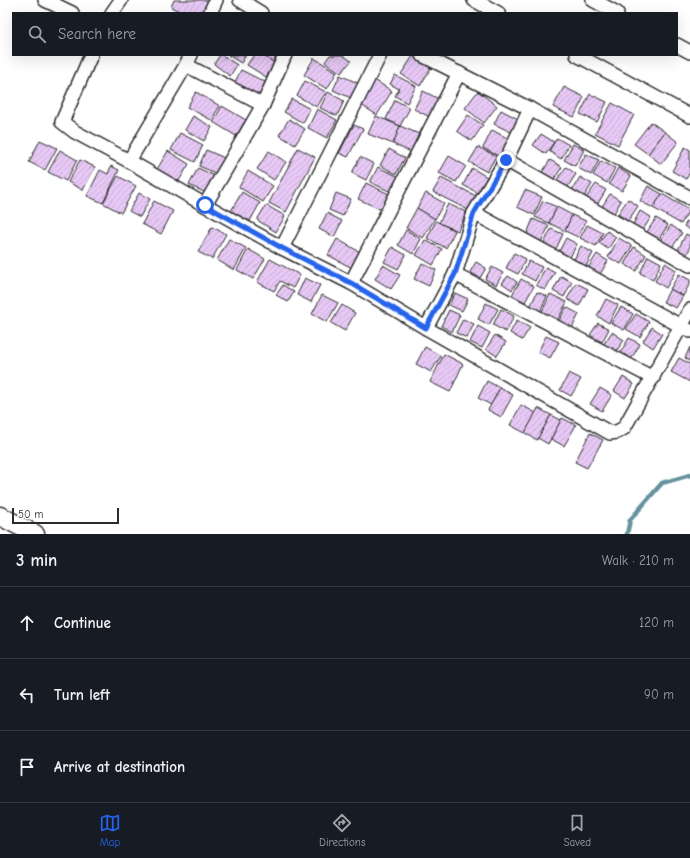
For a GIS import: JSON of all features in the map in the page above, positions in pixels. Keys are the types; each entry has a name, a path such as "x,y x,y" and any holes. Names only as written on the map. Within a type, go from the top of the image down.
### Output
{"street":[{"path":"45,0 70,12"},
{"path":"113,12 121,0"},
{"path":"210,12 216,0"},
{"path":"240,0 259,12"},
{"path":"474,0 496,12"},
{"path":"593,0 615,12"},
{"path":"678,46 690,52"},
{"path":"91,56 62,122 74,132 129,161 282,248 351,283 426,328 610,433 617,432 624,428 653,378 686,328 690,310"},
{"path":"205,205 263,105 285,56"},
{"path":"282,248 379,56"},
{"path":"424,56 530,109 690,198"},
{"path":"579,56 689,111"},
{"path":"129,161 188,60 263,105"},
{"path":"351,283 459,73"},
{"path":"426,328 455,274 474,213 506,160 530,109"},
{"path":"506,160 690,265"},
{"path":"474,213 686,328"},
{"path":"455,274 653,378"},
{"path":"0,516 35,534"}],"building":[{"path":"174,0 208,0 202,12 181,12 171,7"},
{"path":"219,56 224,56 237,65 230,76 214,64"},
{"path":"230,56 245,56 241,63"},
{"path":"253,56 264,56 275,63 266,77 247,65"},
{"path":"264,56 276,56 273,62"},
{"path":"329,56 344,56 351,61 341,73 325,62"},
{"path":"413,56 431,68 420,86 401,74"},
{"path":"314,58 337,72 327,89 304,75"},
{"path":"241,70 269,84 261,100 233,86"},
{"path":"340,75 360,84 353,99 333,90"},
{"path":"395,75 416,86 407,103 395,96 399,89 390,84"},
{"path":"373,79 392,91 377,115 358,103"},
{"path":"305,81 326,92 317,107 297,96"},
{"path":"564,87 584,97 574,117 553,107"},
{"path":"423,91 439,99 430,117 414,109"},
{"path":"478,91 497,106 484,123 465,108"},
{"path":"196,92 220,106 211,120 187,107"},
{"path":"328,92 344,101 337,116 320,108"},
{"path":"590,94 607,102 597,122 580,114"},
{"path":"292,99 310,109 303,123 284,112"},
{"path":"395,100 410,108 400,126 386,119"},
{"path":"612,103 634,115 618,145 595,133"},
{"path":"222,106 246,120 236,136 213,122"},
{"path":"317,109 337,120 327,138 308,128"},
{"path":"501,110 520,120 513,133 494,124"},
{"path":"468,115 483,125 472,141 457,131"},
{"path":"193,116 212,127 204,141 185,130"},
{"path":"376,116 400,126 393,144 368,134"},
{"path":"289,119 305,129 295,145 279,135"},
{"path":"651,122 665,132 648,154 634,144"},
{"path":"354,125 363,129 348,157 339,153"},
{"path":"400,126 419,134 411,152 393,144"},
{"path":"492,130 511,140 502,158 483,148"},
{"path":"665,132 678,142 661,164 648,154"},
{"path":"180,133 203,145 195,162 171,150"},
{"path":"541,134 554,142 546,154 533,145"},
{"path":"557,138 569,145 561,159 549,151"},
{"path":"40,140 57,148 45,170 29,162"},
{"path":"573,144 584,150 575,166 564,160"},
{"path":"478,147 496,156 487,172 469,162"},
{"path":"685,147 690,150 690,172 686,179 672,171"},
{"path":"298,148 315,157 286,212 269,203"},
{"path":"389,149 405,158 396,174 380,165"},
{"path":"60,150 77,160 66,181 48,172"},
{"path":"206,150 227,159 220,175 199,166"},
{"path":"168,151 189,164 177,184 156,171"},
{"path":"269,151 286,162 274,180 257,169"},
{"path":"586,154 599,160 591,175 578,168"},
{"path":"449,156 466,166 456,182 439,173"},
{"path":"360,157 374,164 366,180 352,173"},
{"path":"80,160 95,167 83,190 68,182"},
{"path":"550,160 562,167 553,181 541,174"},
{"path":"601,161 615,168 607,183 593,175"},
{"path":"111,166 119,170 103,203 87,196 100,170 108,174"},
{"path":"378,167 399,177 391,192 370,182"},
{"path":"566,167 576,174 567,188 556,181"},
{"path":"198,168 215,176 206,193 189,185"},
{"path":"472,168 487,177 478,193 463,185"},
{"path":"618,168 631,176 622,191 609,184"},
{"path":"248,171 273,186 263,202 239,187"},
{"path":"118,176 136,186 121,213 103,203"},
{"path":"580,177 592,184 584,197 572,190"},
{"path":"441,178 480,198 472,212 433,192"},
{"path":"366,183 391,195 384,211 358,199"},
{"path":"596,184 606,190 597,205 586,198"},
{"path":"648,186 662,194 653,208 640,201"},
{"path":"525,190 542,197 534,215 517,207"},
{"path":"242,192 260,203 250,221 231,211"},
{"path":"139,193 150,199 140,217 129,211"},
{"path":"336,193 351,199 343,216 329,210"},
{"path":"426,193 444,203 435,219 417,208"},
{"path":"610,194 621,201 613,215 601,208"},
{"path":"662,194 689,210 681,224 653,208"},
{"path":"628,199 638,206 628,221 618,214"},
{"path":"154,201 173,211 161,234 142,224"},
{"path":"543,201 557,207 549,223 535,217"},
{"path":"448,204 466,212 458,231 439,223"},
{"path":"266,205 285,216 276,232 257,220"},
{"path":"557,207 572,215 565,231 549,223"},
{"path":"417,208 435,219 423,238 406,228"},
{"path":"640,211 651,217 641,233 631,228"},
{"path":"327,213 342,221 334,237 319,229"},
{"path":"572,215 586,221 578,237 565,231"},
{"path":"690,217 690,230 684,226"},
{"path":"656,218 668,225 659,239 647,232"},
{"path":"533,219 549,226 541,242 526,236"},
{"path":"436,221 455,231 446,248 427,238"},
{"path":"587,225 603,233 596,246 580,238"},
{"path":"671,225 682,233 671,249 659,242"},
{"path":"212,227 226,234 212,259 198,252"},
{"path":"551,229 563,234 555,251 543,245"},
{"path":"406,230 421,239 413,254 398,245"},
{"path":"607,231 616,237 608,249 599,243"},
{"path":"686,234 690,236 690,248 686,256 677,252"},
{"path":"566,238 577,244 568,261 557,255"},
{"path":"619,238 632,246 621,264 608,257"},
{"path":"229,239 246,248 234,270 217,260"},
{"path":"337,239 360,252 352,268 328,255"},
{"path":"425,240 442,249 433,265 416,255"},
{"path":"581,246 593,253 585,268 573,261"},
{"path":"392,247 406,255 398,269 384,262"},
{"path":"634,247 646,255 636,271 624,264"},
{"path":"248,249 265,259 253,279 237,270"},
{"path":"514,253 526,259 518,274 506,268"},
{"path":"597,254 608,261 599,276 588,268"},
{"path":"648,256 661,263 653,280 640,273"},
{"path":"270,259 300,275 293,288 280,281 274,291 257,282"},
{"path":"529,261 542,267 535,281 522,274"},
{"path":"476,262 486,268 480,278 470,272"},
{"path":"422,263 436,270 429,286 414,279"},
{"path":"665,263 676,270 666,288 655,281"},
{"path":"383,265 400,275 391,289 375,279"},
{"path":"492,267 503,273 496,285 485,279"},
{"path":"546,267 555,272 545,290 536,285"},
{"path":"679,274 690,280 690,283 683,296 670,289"},
{"path":"508,276 517,282 512,290 502,283"},
{"path":"561,276 572,282 564,297 553,291"},
{"path":"305,278 320,285 311,302 297,295"},
{"path":"521,279 534,286 525,302 512,295"},
{"path":"576,283 588,289 579,306 567,299"},
{"path":"283,285 294,292 288,302 276,295"},
{"path":"670,289 683,296 676,308 663,302"},
{"path":"537,292 547,296 540,312 530,307"},
{"path":"455,293 468,299 462,311 449,305"},
{"path":"550,294 567,302 557,321 541,314"},
{"path":"322,295 338,303 327,322 312,314"},
{"path":"606,299 618,305 609,323 597,316"},
{"path":"486,303 498,309 489,325 478,319"},
{"path":"342,305 355,313 345,331 331,323"},
{"path":"566,307 579,314 571,330 558,323"},
{"path":"621,307 633,314 624,330 611,323"},
{"path":"501,309 514,316 506,332 493,325"},
{"path":"449,310 460,315 452,332 441,326"},
{"path":"636,314 649,322 640,337 626,329"},
{"path":"463,319 474,324 467,338 456,333"},
{"path":"517,320 530,328 522,340 510,333"},
{"path":"598,323 609,329 602,342 590,335"},
{"path":"478,326 490,333 482,348 470,342"},
{"path":"652,327 662,334 653,348 643,341"},
{"path":"612,332 624,340 615,353 603,345"},
{"path":"495,335 506,342 497,356 486,349"},
{"path":"546,336 559,342 550,358 538,352"},
{"path":"629,338 640,344 630,361 619,355"},
{"path":"425,347 441,356 431,372 416,364"},
{"path":"690,347 690,361 685,358"},
{"path":"444,354 463,364 450,392 430,382"},
{"path":"679,358 690,364 690,382 671,372"},
{"path":"569,373 581,379 571,396 560,390"},
{"path":"623,377 634,384 625,398 614,391"},
{"path":"487,381 500,388 491,405 478,398"},
{"path":"500,388 513,395 501,417 488,410"},
{"path":"600,388 612,395 602,411 590,404"},
{"path":"521,405 536,413 525,433 510,425"},
{"path":"538,408 551,415 537,440 525,433"},
{"path":"551,415 561,420 548,444 538,438"},
{"path":"562,418 576,425 564,446 551,439"},
{"path":"590,433 603,440 587,468 575,462"}],"waterway":[{"path":"627,534 630,520 662,483 690,475"}],"route":[{"path":"205,205 282,248 351,283 426,328 455,274 474,213 506,160"}]}
